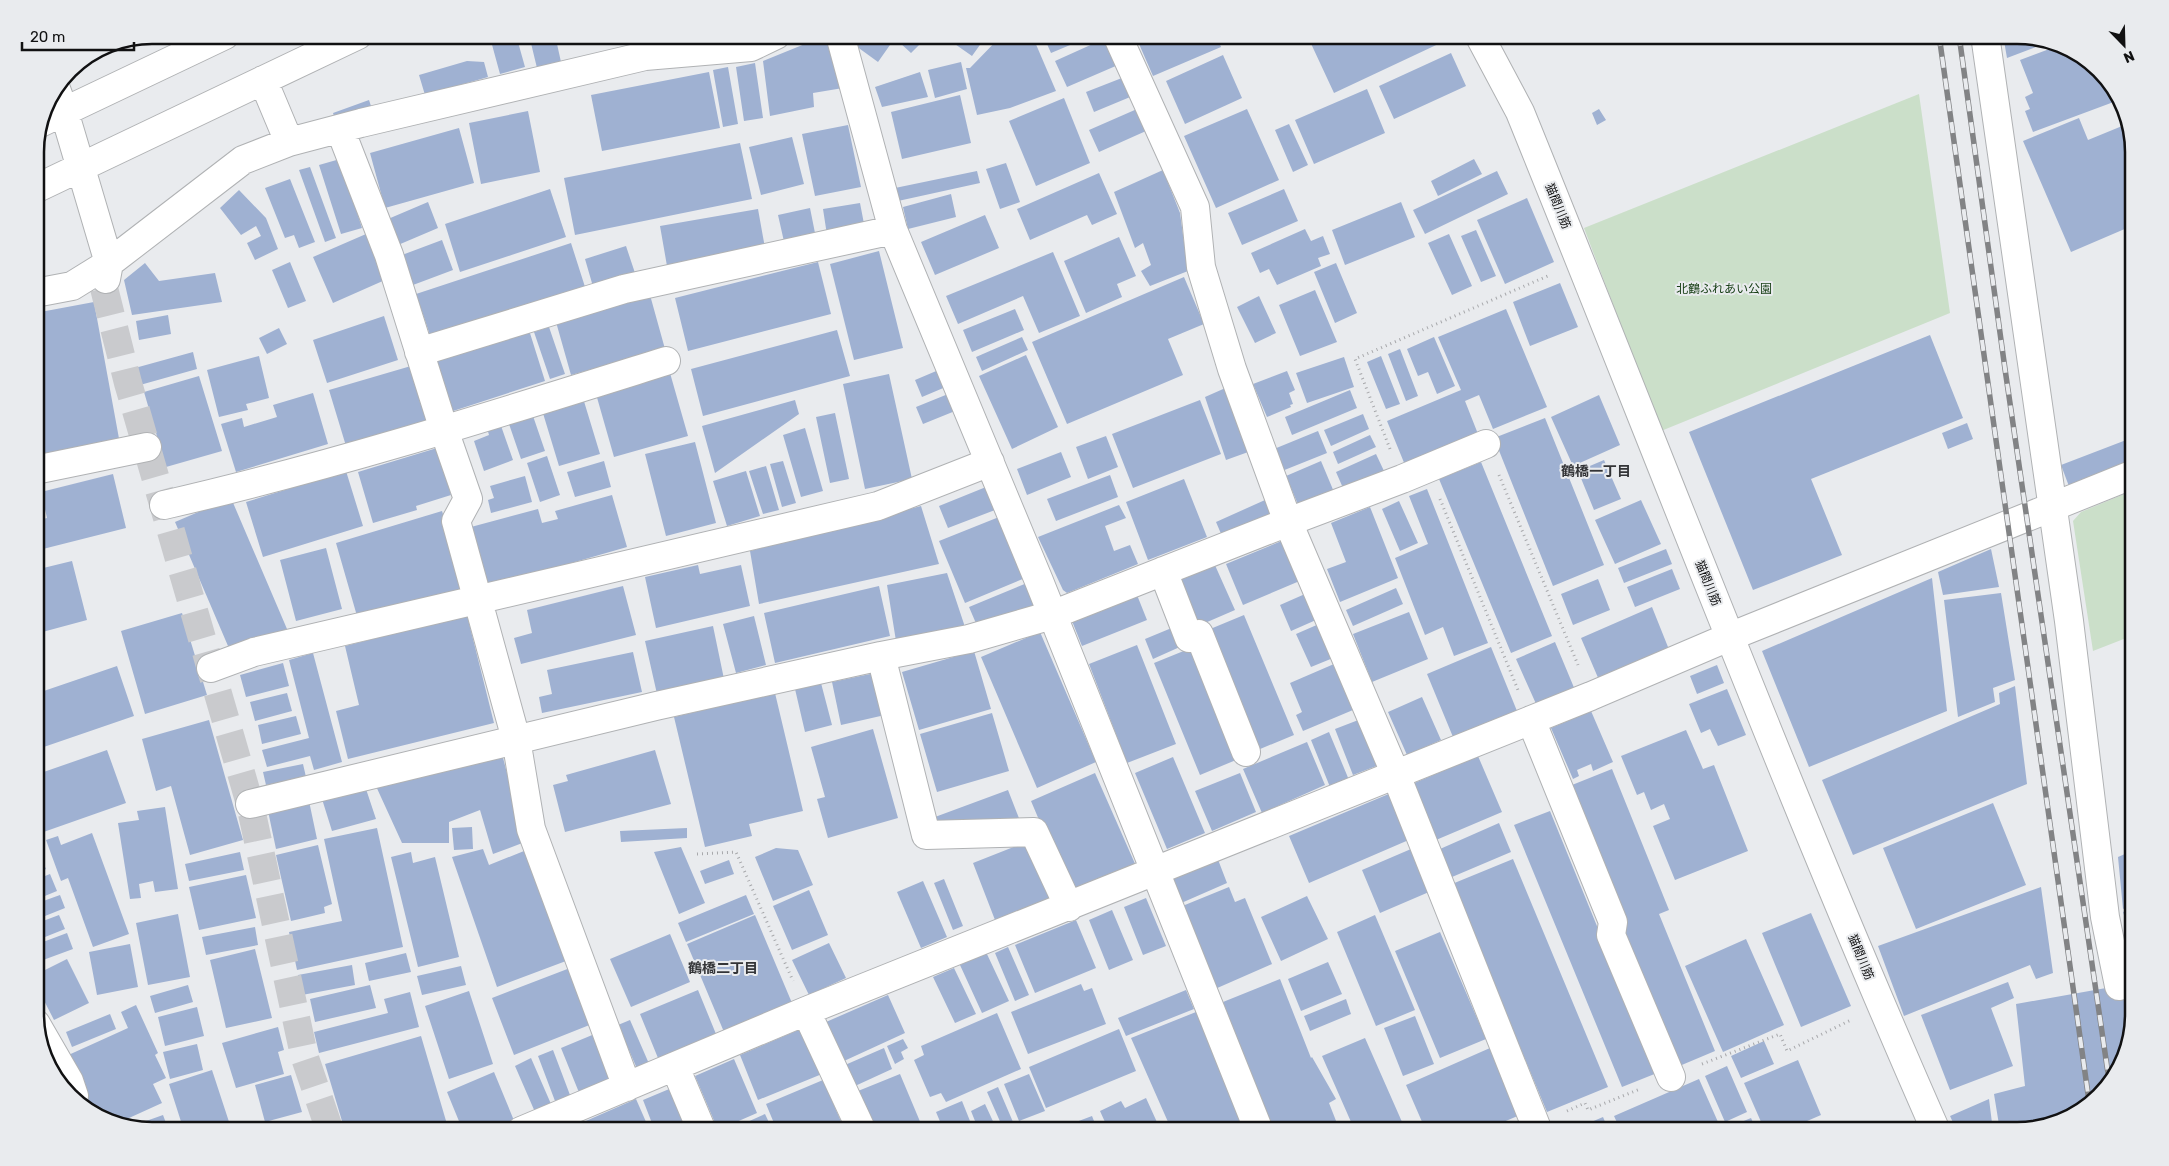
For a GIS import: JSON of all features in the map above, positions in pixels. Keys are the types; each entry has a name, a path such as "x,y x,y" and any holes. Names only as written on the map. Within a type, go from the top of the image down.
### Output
{"street":[{"path":"107,275 81,167 60,100 203,44"},
{"path":"44,185 339,44"},
{"path":"44,291 72,286 107,275 243,160 289,142 645,56 751,47 757,44"},
{"path":"842,44 893,230 990,462 1255,1122"},
{"path":"1121,44 1195,208 1201,268 1232,369 1288,522 1396,775 1535,1122"},
{"name":"猫間川筋","path":"1484,44 1520,112 1730,637 1881,1006 1932,1122"},
{"path":"1986,44 2051,508 2069,621 2105,917 2119,986"},
{"path":"263,80 289,142"},
{"path":"340,129 389,255 444,430 468,499 456,521 516,739 531,829 627,1087"},
{"path":"419,352 624,289 893,230"},
{"path":"164,505 444,430 666,361"},
{"path":"250,804 516,739 881,656 969,639 1052,615 1428,469 1486,444"},
{"path":"44,468 147,447"},
{"path":"211,668 254,652 878,506 990,462"},
{"path":"543,1122 806,1011 1396,775 1730,637 2125,478"},
{"path":"1163,571 1190,638 1199,634 1246,752"},
{"path":"881,656 926,835 1034,832 1069,907"},
{"path":"1531,720 1613,922 1611,935 1671,1077"},
{"path":"806,1011 858,1122"},
{"path":"48,1045 70,1085"},
{"path":"675,1066 698,1122"}],"path":[{"path":"1402,479 1356,359 1581,262"},
{"path":"1486,444 1591,696"},
{"path":"1428,469 1531,720"},
{"path":"697,854 736,852 806,1011"},
{"path":"1547,1122 1586,1103 1588,1110 1780,1034 1787,1051 1881,1006"}],"green space":[{"name":"北鶴ふれあい公園","path":"1919,94 1950,313 1661,431 1584,228"},
{"path":"2125,494 2125,639 2093,651 2073,521 2081,512"}],"building":[{"path":"492,44 519,44 525,67 500,74"},
{"path":"531,44 557,44 561,62 537,68"},
{"path":"805,44 830,44 843,88 813,93 814,107 770,116 763,61"},
{"path":"857,44 891,44 878,62 856,46"},
{"path":"901,44 920,44 911,53"},
{"path":"955,44 981,44 972,56"},
{"path":"993,44 1036,44 1056,91 1010,108 977,115 966,68 970,68"},
{"path":"1047,44 1072,44 1051,53"},
{"path":"1093,44 1109,44 1118,65 1067,87 1055,61"},
{"path":"1139,44 1220,44 1221,47 1153,76"},
{"path":"1311,44 1438,44 1334,93"},
{"path":"2005,44 2038,46 2007,58"},
{"path":"2052,49 2077,62 2089,71 2098,80 2113,102 2033,132 2025,111 2030,109 2025,97 2033,93 2020,60"},
{"path":"1451,53 1466,86 1394,119 1379,86"},
{"path":"1223,55 1242,98 1185,124 1166,81"},
{"path":"467,61 484,62 488,77 425,95 419,75"},
{"path":"961,62 967,89 935,98 928,70"},
{"path":"755,63 763,118 744,121 736,67"},
{"path":"728,67 738,124 723,127 713,70"},
{"path":"709,72 720,128 602,151 591,95"},
{"path":"920,72 928,97 882,107 875,87"},
{"path":"1127,76 1135,95 1094,112 1086,92"},
{"path":"1367,89 1385,133 1314,164 1295,120"},
{"path":"960,95 971,143 902,159 891,112"},
{"path":"1064,98 1090,163 1036,186 1009,121"},
{"path":"369,100 372,109 336,122 333,113"},
{"path":"1137,109 1146,131 1099,152 1089,130"},
{"path":"1247,109 1279,180 1216,208 1184,136"},
{"path":"1599,109 1606,120 1597,125 1592,113"},
{"path":"528,111 540,172 481,184 469,123"},
{"path":"2079,118 2088,140 2122,126 2125,145 2125,229 2071,252 2023,141"},
{"path":"1289,124 1308,165 1293,172 1275,130"},
{"path":"848,125 861,187 815,196 802,134"},
{"path":"459,128 474,183 385,208 370,153"},
{"path":"792,137 804,184 761,195 749,147"},
{"path":"740,143 752,199 575,235 564,178"},
{"path":"340,159 362,228 341,234 319,165"},
{"path":"1474,159 1482,174 1438,196 1431,181"},
{"path":"1006,163 1020,202 1000,209 986,169"},
{"path":"310,167 336,238 325,242 299,170"},
{"path":"1163,170 1180,213 1188,271 1150,286 1141,271 1151,265 1143,243 1135,248 1114,192"},
{"path":"977,171 980,183 898,201 895,188"},
{"path":"1497,171 1508,194 1425,234 1413,210"},
{"path":"1099,173 1117,214 1092,225 1087,215 1030,240 1017,209"},
{"path":"290,179 315,242 299,248 294,235 285,238 265,188"},
{"path":"550,189 566,237 460,272 445,224"},
{"path":"1284,189 1298,221 1242,245 1228,213"},
{"path":"239,190 266,218 278,249 255,260 247,243 261,236 256,226 241,235 220,208"},
{"path":"951,194 956,217 908,229 903,207"},
{"path":"1527,198 1554,262 1505,284 1477,220"},
{"path":"428,202 438,228 398,245 388,219"},
{"path":"1401,202 1415,237 1345,265 1332,230"},
{"path":"860,203 865,229 827,235 823,209"},
{"path":"810,208 816,238 785,246 778,215"},
{"path":"758,209 765,248 667,266 660,226"},
{"path":"985,215 999,248 935,275 921,242"},
{"path":"1305,229 1311,241 1323,236 1330,254 1318,258 1321,266 1277,285 1269,269 1260,273 1251,253"},
{"path":"1476,230 1496,276 1481,282 1461,236"},
{"path":"366,234 385,280 333,303 313,257"},
{"path":"1449,234 1472,286 1452,295 1428,243"},
{"path":"1119,237 1136,276 1117,284 1122,297 1086,313 1064,261"},
{"path":"442,240 453,270 413,285 402,255"},
{"path":"571,243 586,290 432,341 416,294"},
{"path":"626,246 636,276 594,290 585,259"},
{"path":"879,251 903,348 854,360 830,264"},
{"path":"1053,252 1080,316 1039,333 1023,296 958,324 946,296"},
{"path":"290,262 306,301 288,308 272,270"},
{"path":"818,262 831,314 688,351 675,298"},
{"path":"145,263 159,281 215,273 222,302 132,315 124,280"},
{"path":"1336,263 1357,313 1335,323 1314,272"},
{"path":"1184,277 1204,324 1168,339 1183,375 1067,424 1032,342"},
{"path":"1560,283 1578,327 1530,346 1513,302"},
{"path":"1315,290 1337,342 1300,356 1279,305"},
{"path":"650,295 665,349 571,375 556,322"},
{"path":"1259,296 1276,333 1255,343 1237,307"},
{"path":"94,302 120,444 44,458 44,311"},
{"path":"1015,309 1024,330 972,352 963,330"},
{"path":"1506,309 1547,407 1493,429 1479,395 1465,401 1478,434 1405,465 1387,421 1461,390 1438,337"},
{"path":"168,315 171,334 139,340 136,321"},
{"path":"384,316 398,360 327,383 313,340"},
{"path":"549,327 565,374 550,379 534,332"},
{"path":"279,328 287,344 267,354 259,338"},
{"path":"529,330 545,381 450,412 434,360"},
{"path":"837,330 850,376 703,416 691,369"},
{"path":"1930,335 1963,418 1811,479 1842,555 1753,590 1689,432"},
{"path":"1022,337 1028,350 982,371 976,357"},
{"path":"1434,337 1455,386 1437,394 1428,372 1418,376 1407,349"},
{"path":"1400,349 1418,396 1406,401 1388,354"},
{"path":"193,352 197,369 140,385 135,368"},
{"path":"1026,355 1058,427 1012,449 979,376"},
{"path":"259,356 269,398 246,404 248,410 219,417 207,370"},
{"path":"1381,356 1400,404 1386,409 1367,362"},
{"path":"1344,357 1354,387 1307,403 1296,373"},
{"path":"411,366 427,421 346,446 329,390"},
{"path":"941,369 948,386 922,397 915,380"},
{"path":"1287,371 1295,390 1289,393 1293,404 1290,405 1291,407 1267,417 1253,384"},
{"path":"670,373 688,436 614,457 596,394"},
{"path":"889,374 912,479 865,489 843,384"},
{"path":"199,376 222,451 166,467 144,392"},
{"path":"1230,386 1251,451 1226,460 1205,397"},
{"path":"1350,390 1357,408 1292,435 1285,417"},
{"path":"953,392 960,409 923,424 916,407"},
{"path":"313,393 328,444 236,472 221,424 242,418 244,427 277,417 273,405"},
{"path":"1599,395 1620,445 1573,466 1551,417"},
{"path":"583,398 600,454 559,466 542,410"},
{"path":"795,400 799,414 715,473 702,426"},
{"path":"1200,400 1221,454 1133,488 1112,434"},
{"path":"835,413 849,479 830,483 816,417"},
{"path":"1363,414 1369,429 1331,446 1324,430"},
{"path":"533,416 545,451 521,459 509,424"},
{"path":"1545,418 1604,565 1553,586 1494,438"},
{"path":"500,423 513,460 484,471 474,441 489,435 487,428"},
{"path":"1967,423 1973,439 1948,449 1942,433"},
{"path":"805,428 823,491 801,497 783,435"},
{"path":"1318,431 1327,453 1282,471 1274,449"},
{"path":"1370,435 1376,447 1338,464 1333,452"},
{"path":"1106,436 1118,467 1088,479 1076,447"},
{"path":"2125,440 2125,468 2070,489 2061,465"},
{"path":"695,442 716,523 666,536 645,454"},
{"path":"437,448 451,495 416,506 417,510 373,523 358,472"},
{"path":"1061,452 1071,477 1027,495 1017,469"},
{"path":"1376,454 1384,471 1343,488 1336,472"},
{"path":"547,456 560,495 540,502 527,463"},
{"path":"1604,460 1621,499 1594,510 1578,471"},
{"path":"604,461 611,487 575,497 567,472"},
{"path":"783,461 796,503 782,507 770,464"},
{"path":"1321,461 1334,492 1299,507 1286,476"},
{"path":"1481,462 1552,636 1511,653 1439,479"},
{"path":"766,466 779,510 763,514 749,471"},
{"path":"346,471 363,526 263,557 246,502"},
{"path":"746,471 760,516 727,526 713,481"},
{"path":"113,474 126,528 44,549 44,519 47,518 44,505 44,491"},
{"path":"1110,475 1118,497 1056,521 1047,499"},
{"path":"525,476 532,502 491,513 488,500 494,498 490,486"},
{"path":"1184,479 1207,537 1148,560 1126,502"},
{"path":"986,487 995,510 948,528 939,506"},
{"path":"1427,489 1488,643 1454,656 1443,627 1425,635 1395,558 1428,544 1409,496"},
{"path":"612,495 627,547 488,587 471,527 538,509 542,523 558,519 555,511"},
{"path":"231,498 287,629 231,653 175,522"},
{"path":"1265,500 1272,514 1222,536 1216,522"},
{"path":"1641,500 1661,544 1615,564 1595,520"},
{"path":"1399,501 1418,543 1400,551 1382,509"},
{"path":"1119,505 1126,518 1105,526 1114,551 1130,545 1138,564 1067,593 1063,590 1038,537"},
{"path":"921,506 939,564 759,604 750,551"},
{"path":"1370,507 1398,578 1340,602 1327,569 1346,562 1331,523"},
{"path":"442,511 467,592 357,616 336,543"},
{"path":"999,517 1025,578 965,603 939,541"},
{"path":"1284,540 1302,580 1243,605 1226,564"},
{"path":"326,548 342,609 296,621 280,560"},
{"path":"1666,549 1672,564 1624,583 1618,568"},
{"path":"1991,549 1999,587 1943,595 1938,572"},
{"path":"72,561 87,620 44,632 44,568"},
{"path":"1214,563 1235,610 1198,626 1178,579"},
{"path":"698,565 700,574 741,565 750,606 656,628 645,577"},
{"path":"1672,569 1680,589 1635,607 1627,587"},
{"path":"947,573 966,630 896,641 887,585"},
{"path":"1932,578 1947,711 1809,767 1762,651"},
{"path":"1598,579 1610,610 1573,625 1561,594"},
{"path":"1027,583 1036,604 978,628 969,607"},
{"path":"623,586 636,635 521,664 514,638 532,633 527,610"},
{"path":"879,586 890,636 775,663 764,613"},
{"path":"1396,588 1403,604 1353,626 1346,610"},
{"path":"2001,593 2015,680 1993,688 1995,702 1958,717 1944,600"},
{"path":"1305,594 1316,620 1291,631 1280,605"},
{"path":"1137,595 1147,620 1082,646 1072,621"},
{"path":"1652,607 1670,652 1599,680 1581,638"},
{"path":"1409,612 1428,659 1372,682 1353,634"},
{"path":"182,613 207,695 145,714 121,631"},
{"path":"467,615 494,723 348,759 336,711 359,705 345,646"},
{"path":"1244,615 1294,735 1253,752 1203,632"},
{"path":"754,616 766,665 736,673 723,624"},
{"path":"1319,624 1333,658 1311,667 1296,634"},
{"path":"713,626 724,679 657,694 645,641"},
{"path":"1174,627 1182,646 1153,659 1145,639"},
{"path":"1040,632 1096,762 1037,788 981,657"},
{"path":"1555,642 1575,690 1537,706 1516,659"},
{"path":"1137,645 1176,744 1127,763 1089,664"},
{"path":"1491,647 1517,711 1453,737 1427,674"},
{"path":"1191,648 1236,760 1200,775 1154,663"},
{"path":"974,651 991,709 919,730 902,672"},
{"path":"633,652 642,692 542,713 539,697 552,694 547,670"},
{"path":"313,653 342,762 314,770 310,756 267,767 262,750 309,738 289,660"},
{"path":"283,663 289,686 246,697 240,675"},
{"path":"1334,664 1353,710 1303,731 1296,715 1302,712 1290,683"},
{"path":"1717,665 1724,683 1697,694 1690,676"},
{"path":"117,666 134,716 44,747 44,691"},
{"path":"875,673 885,715 841,725 832,682"},
{"path":"821,683 832,725 805,732 795,689"},
{"path":"2015,686 2027,784 1853,855 1822,780 2000,704 1999,693"},
{"path":"1727,689 1746,735 1718,746 1710,729 1701,733 1689,704"},
{"path":"287,693 292,711 255,721 250,702"},
{"path":"775,693 803,811 749,824 752,836 705,847 674,717"},
{"path":"1422,697 1441,740 1407,755 1388,712"},
{"path":"1591,711 1613,762 1593,771 1591,764 1577,770 1579,776 1573,779 1551,728"},
{"path":"992,713 1009,771 937,792 920,734"},
{"path":"296,716 301,734 262,744 258,725"},
{"path":"1361,719 1379,765 1353,775 1335,729"},
{"path":"209,720 243,840 190,855 171,786 156,791 142,739"},
{"path":"873,729 898,818 828,838 817,799 825,797 811,747"},
{"path":"1686,730 1703,769 1714,765 1748,851 1675,880 1653,826 1670,819 1664,804 1651,810 1644,792 1637,795 1621,756"},
{"path":"1329,732 1349,780 1330,787 1311,740"},
{"path":"1307,742 1325,785 1262,813 1243,769"},
{"path":"107,750 126,803 44,832 44,772"},
{"path":"655,750 671,804 565,832 553,785 568,781 566,775"},
{"path":"502,754 525,842 493,854 480,810 449,822 449,843 402,843 375,784"},
{"path":"1478,756 1502,812 1436,840 1412,784"},
{"path":"1173,757 1205,833 1167,849 1135,773"},
{"path":"303,764 306,777 266,785 263,772"},
{"path":"1612,769 1669,910 1659,914 1715,1051 1677,1067 1620,926 1628,922 1572,785"},
{"path":"1095,773 1136,866 1070,893 1031,801"},
{"path":"1240,773 1256,812 1212,831 1195,791"},
{"path":"365,786 376,819 332,831 322,799"},
{"path":"1008,790 1022,826 939,828 935,817"},
{"path":"1391,793 1411,839 1309,883 1289,836"},
{"path":"309,801 317,839 276,849 268,811"},
{"path":"1993,803 2026,885 1916,929 1883,848"},
{"path":"165,807 178,889 155,892 153,881 139,884 141,898 130,899 118,823 139,820 137,811"},
{"path":"1550,811 1657,1073 1622,1087 1514,825"},
{"path":"1499,823 1511,852 1452,877 1440,849"},
{"path":"472,827 473,849 454,850 452,828"},
{"path":"377,828 403,947 297,970 289,932 342,921 324,839"},
{"path":"687,828 687,838 621,842 620,831"},
{"path":"92,833 129,934 93,947 68,878 61,881 46,840 58,836 61,845"},
{"path":"1034,839 1056,896 995,920 973,863"},
{"path":"318,845 332,904 324,907 325,913 291,921 276,855"},
{"path":"681,847 705,903 679,914 654,852"},
{"path":"776,848 798,850 813,885 773,901 755,857"},
{"path":"483,849 489,865 524,851 566,961 497,987 452,857"},
{"path":"1411,849 1429,892 1380,913 1362,870"},
{"path":"240,852 244,870 189,881 185,864"},
{"path":"411,852 413,863 435,857 459,957 418,967 391,857"},
{"path":"2125,854 2125,908 2123,909 2118,857"},
{"path":"1217,857 1227,883 1179,904 1168,878"},
{"path":"1513,859 1608,1087 1547,1112 1452,884"},
{"path":"729,860 734,874 705,884 700,871"},
{"path":"50,874 57,891 44,896 44,876"},
{"path":"246,875 256,918 199,930 189,887"},
{"path":"944,879 963,926 953,930 934,883"},
{"path":"923,881 947,937 921,948 897,892"},
{"path":"1229,887 1235,902 1245,898 1272,964 1215,989 1180,907"},
{"path":"2041,887 2053,973 2036,979 2030,965 1904,1016 1878,946"},
{"path":"809,890 828,935 792,950 773,906"},
{"path":"60,895 65,908 44,916 44,901"},
{"path":"746,895 754,914 686,942 678,923"},
{"path":"1307,896 1328,939 1281,961 1261,917"},
{"path":"1146,898 1166,946 1143,955 1124,907"},
{"path":"1112,910 1133,960 1109,970 1089,920"},
{"path":"1811,913 1851,1006 1801,1027 1762,933"},
{"path":"178,914 190,977 148,985 136,923"},
{"path":"59,915 65,929 44,937 44,921"},
{"path":"755,915 792,1003 724,1032 687,944"},
{"path":"1375,915 1415,1010 1376,1026 1337,932"},
{"path":"1076,920 1096,968 1035,993 1015,945"},
{"path":"255,927 258,945 206,955 202,937"},
{"path":"1440,932 1486,1039 1440,1058 1395,951"},
{"path":"67,933 73,949 44,960 44,942"},
{"path":"670,934 690,982 631,1007 610,959"},
{"path":"1746,939 1784,1025 1723,1052 1685,966"},
{"path":"829,943 846,978 809,995 792,960"},
{"path":"130,944 138,987 97,995 89,952"},
{"path":"1008,947 1029,995 1015,1001 995,953"},
{"path":"255,949 272,1018 226,1028 210,960"},
{"path":"986,952 1009,1001 982,1013 960,965"},
{"path":"406,953 411,972 369,981 365,963"},
{"path":"67,959 89,1003 54,1020 44,1001 44,970"},
{"path":"1328,962 1342,994 1301,1011 1288,979"},
{"path":"352,965 355,985 302,995 298,975"},
{"path":"461,966 466,985 422,995 417,976"},
{"path":"570,968 592,1024 514,1055 492,998"},
{"path":"954,968 976,1014 955,1023 933,977"},
{"path":"1280,979 1311,1058 1336,1099 1329,1103 1336,1122 1270,1122 1223,1002"},
{"path":"2008,982 2014,998 1991,1008 2013,1066 1950,1090 1921,1015"},
{"path":"1081,984 1084,991 1092,988 1106,1024 1028,1054 1011,1012"},
{"path":"188,985 193,1002 155,1013 150,996"},
{"path":"370,985 376,1008 315,1022 310,999"},
{"path":"2125,985 2125,1021 2120,1049 2107,1074 2094,1091 2071,1108 2045,1119 1999,1122 1994,1094 2025,1086 2016,1004"},
{"path":"698,990 716,1034 658,1058 640,1014"},
{"path":"1186,990 1194,1009 1126,1036 1118,1018"},
{"path":"469,991 493,1064 449,1079 425,1006"},
{"path":"410,992 419,1027 319,1053 314,1032 388,1013 384,999"},
{"path":"888,995 905,1033 844,1061 826,1022"},
{"path":"1346,999 1351,1014 1310,1031 1304,1016"},
{"path":"136,1005 158,1053 155,1055 166,1078 153,1084 162,1103 127,1119 104,1111 82,1096 64,1057 128,1028 121,1012"},
{"path":"197,1007 204,1036 165,1046 158,1017"},
{"path":"1196,1012 1240,1122 1168,1122 1131,1038"},
{"path":"997,1013 1021,1069 946,1102 941,1093 930,1097 914,1060 924,1055 921,1046"},
{"path":"110,1014 116,1029 72,1047 66,1032"},
{"path":"1415,1016 1434,1064 1403,1076 1384,1028"},
{"path":"630,1020 650,1066 638,1071 618,1025"},
{"path":"278,1027 284,1050 278,1052 284,1074 236,1088 222,1043"},
{"path":"803,1028 822,1074 758,1100 740,1055"},
{"path":"1119,1029 1136,1071 1046,1108 1029,1067"},
{"path":"597,1033 616,1080 580,1095 561,1048"},
{"path":"421,1036 446,1122 342,1122 325,1064"},
{"path":"1365,1038 1402,1122 1351,1122 1322,1056"},
{"path":"903,1039 908,1048 901,1052 904,1059 895,1064 887,1046"},
{"path":"1764,1041 1774,1064 1741,1078 1731,1056"},
{"path":"197,1044 203,1070 170,1079 163,1052"},
{"path":"884,1048 892,1069 855,1086 845,1065"},
{"path":"1490,1048 1520,1115 1503,1122 1422,1122 1406,1085"},
{"path":"553,1050 570,1095 555,1101 538,1056"},
{"path":"531,1058 551,1104 535,1112 515,1066"},
{"path":"734,1059 757,1113 736,1122 715,1122 695,1076"},
{"path":"1798,1060 1821,1115 1805,1122 1761,1122 1744,1083"},
{"path":"1727,1066 1747,1112 1725,1122 1705,1076"},
{"path":"212,1070 229,1122 181,1122 169,1084"},
{"path":"494,1072 515,1122 459,1122 447,1092"},
{"path":"900,1074 920,1122 871,1122 858,1091"},
{"path":"1029,1074 1045,1111 1019,1121 1004,1084"},
{"path":"291,1075 302,1112 265,1122 255,1085"},
{"path":"1699,1079 1718,1122 1617,1122 1614,1116"},
{"path":"823,1080 841,1122 774,1122 766,1104"},
{"path":"674,1087 688,1122 652,1122 643,1100"},
{"path":"998,1087 1013,1122 1000,1122 987,1092"},
{"path":"1146,1098 1157,1122 1105,1122 1100,1111 1121,1101 1125,1108"},
{"path":"636,1099 646,1122 584,1122"},
{"path":"1989,1099 1992,1122 1953,1122 1950,1116"},
{"path":"962,1101 970,1122 940,1122 936,1112"},
{"path":"985,1104 993,1122 975,1122 971,1111"},
{"path":"765,1114 769,1122 747,1122"},
{"path":"163,1115 166,1122 152,1122 145,1121"},
{"path":"1092,1116 1094,1122 1076,1122"},
{"path":"1603,1117 1605,1122 1591,1122"},
{"path":"1751,1118 1753,1122 1741,1122"}],"tunnel":[{"path":"104,288 128,383 250,804 304,1055 327,1122"}],"railway":[{"path":"1940,44 2088,1096"},
{"path":"1960,44 2005,369 2108,1072"}],"district":[{"name":"鶴橋一丁目","path":"1596,471"},
{"name":"鶴橋二丁目","path":"723,968"}]}
